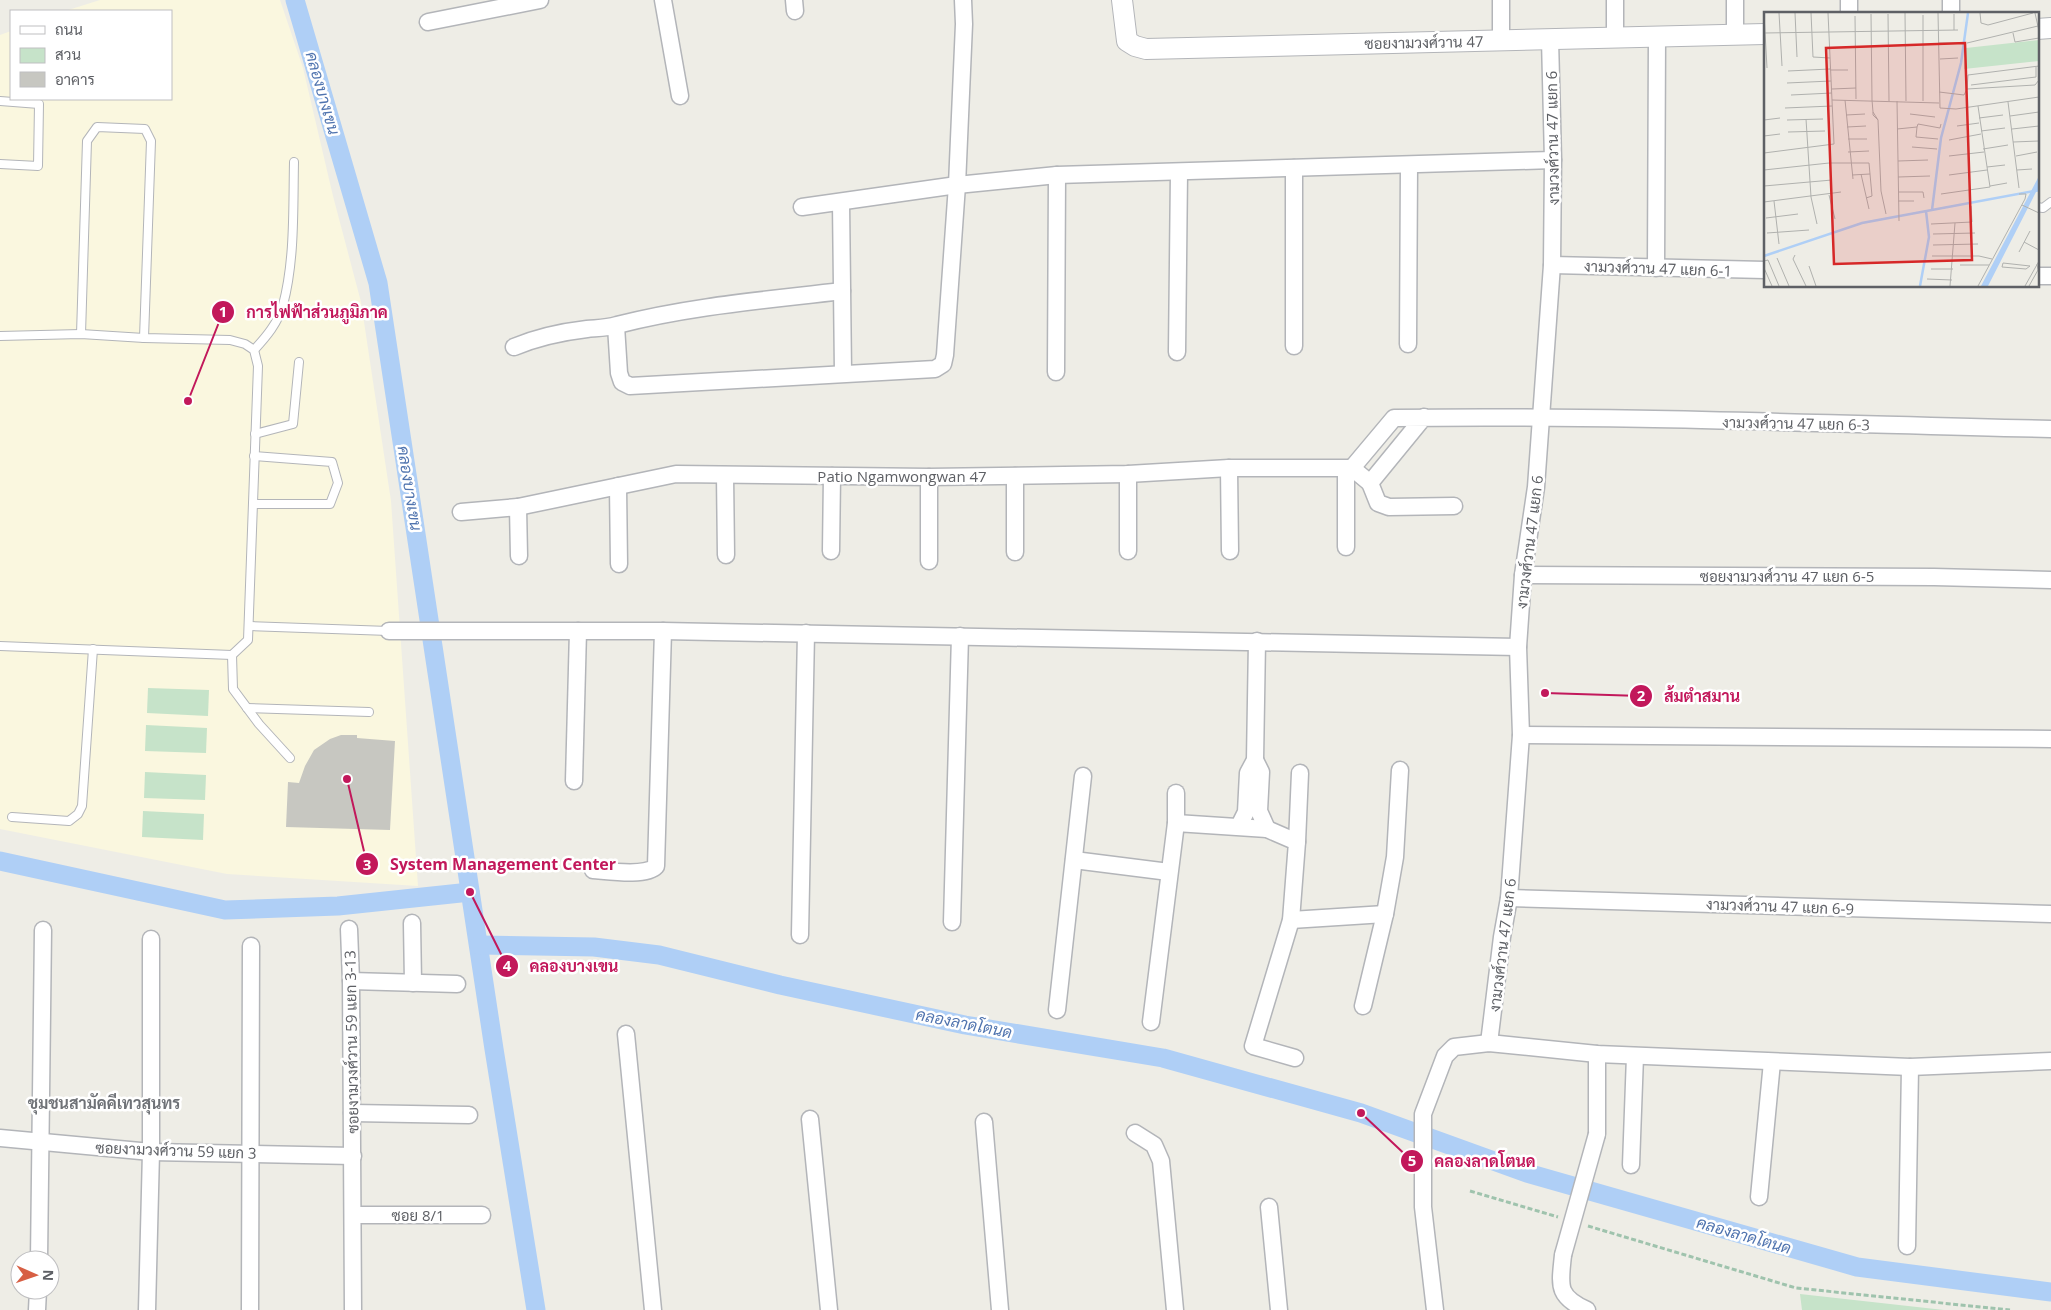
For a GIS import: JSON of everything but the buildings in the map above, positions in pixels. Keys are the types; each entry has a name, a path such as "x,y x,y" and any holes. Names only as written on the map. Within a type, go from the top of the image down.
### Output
{"street":[{"path":"428,22 540,0"},
{"path":"664,0 680,96"},
{"path":"616,326 619,374 622,382 630,386 935,369 943,364 957,185 964,24 963,0"},
{"name":"ซอยงามวงศ์วาน 47","path":"1122,0 1127,41 1135,46 1146,49 1764,34"},
{"path":"1501,0 1501,40"},
{"path":"1615,0 1615,38"},
{"path":"1735,0 1735,35"},
{"path":"2038,29 2051,28"},
{"path":"1656,268 1657,37"},
{"name":"งามวงศ์วาน 47 แยก 6","path":"1489,1043 1502,937 1509,898 1521,735 1518,647 1523,574 1536,487 1552,265 1553,160 1550,39"},
{"path":"802,207 957,185 1057,175 1409,166 1553,160"},
{"path":"1408,344 1409,166"},
{"path":"1294,168 1294,346"},
{"path":"1177,352 1179,172"},
{"path":"1056,372 1057,175"},
{"path":"840,202 844,373"},
{"name":"งามวงศ์วาน 47 แยก 6-1","path":"1552,265 1764,270"},
{"path":"2038,276 2051,276"},
{"path":"514,347 536,337 616,326 687,310 842,291"},
{"path":"1370,483 1424,417"},
{"name":"งามวงศ์วาน 47 แยก 6-3","path":"1349,469 1394,418 1541,417 2051,429"},
{"path":"1229,468 1230,551"},
{"name":"Patio Ngamwongwan 47","path":"461,512 518,506 676,474 929,477 1128,474 1229,468 1349,469"},
{"path":"1349,469 1370,483 1378,503 1390,507 1454,506"},
{"path":"1346,547 1349,469"},
{"path":"1128,474 1128,552"},
{"path":"725,475 726,555"},
{"path":"831,552 832,476"},
{"path":"1015,476 1015,552"},
{"path":"929,477 929,561"},
{"path":"618,486 619,564"},
{"path":"518,506 519,556"},
{"name":"ซอยงามวงศ์วาน 47 แยก 6-5","path":"1523,574 1924,577 2051,580"},
{"path":"389,631 806,633 1518,647"},
{"path":"574,781 578,631"},
{"path":"593,870 642,872 653,870 656,866 663,631"},
{"path":"800,935 806,633"},
{"path":"952,922 960,636"},
{"path":"1239,826 1246,812 1248,773 1255,760 1257,641"},
{"path":"1521,735 2051,739"},
{"path":"1255,760 1261,772 1259,811 1268,829"},
{"path":"1363,1006 1385,914 1395,857 1400,770"},
{"path":"1295,1058 1253,1046 1291,920 1300,772"},
{"path":"1057,1010 1083,776"},
{"path":"1151,1022 1176,823 1176,793"},
{"path":"1176,823 1268,829 1297,842"},
{"path":"1074,860 1169,872"},
{"name":"งามวงศ์วาน 47 แยก 6-9","path":"1509,898 2051,914"},
{"path":"1291,920 1385,914"},
{"path":"412,923 413,983"},
{"name":"ซอยงามวงศ์วาน 59 แยก 3-13","path":"349,929 354,1310"},
{"path":"39,1250 43,930"},
{"path":"147,1310 151,1152 151,939"},
{"path":"250,1310 252,946"},
{"path":"351,981 457,984"},
{"path":"626,1034 653,1310"},
{"path":"1435,1310 1423,1207 1423,1114 1445,1056 1454,1047 1489,1043 1597,1054 1910,1067 2051,1061"},
{"path":"1586,1310 1570,1302 1560,1285 1563,1255 1597,1134 1597,1054"},
{"path":"1631,1165 1635,1056"},
{"path":"1759,1197 1772,1062"},
{"path":"1906,1246 1910,1067"},
{"path":"352,1113 469,1115"},
{"path":"810,1119 829,1310"},
{"path":"984,1122 1000,1310"},
{"path":"1135,1133 1154,1145 1161,1161 1175,1310"},
{"name":"ซอยงามวงศ์วาน 59 แยก 3","path":"0,1138 151,1152 353,1156"},
{"path":"1269,1207 1279,1310"},
{"name":"ซอย 8/1","path":"354,1215 482,1215"}],"lane":[{"path":"0,101 39,104 39,113 38,166 0,164"},
{"path":"81,334 87,141 97,127 145,130 151,141 144,338"},
{"path":"254,350 270,332 283,306 293,242 294,162"},
{"path":"2038,207 2043,208 2051,202"},
{"path":"0,336 81,334 230,340 245,344 254,350 258,366 248,640 232,655 0,646"},
{"path":"255,434 293,424 299,362"},
{"path":"252,504 330,504 338,483 332,462 254,456"},
{"path":"250,626 389,631"},
{"path":"12,817 69,821 78,814 82,806 93,649"},
{"path":"232,655 233,689 290,758"},
{"path":"247,708 369,712"}],"path":[{"path":"1470,1191 1564,1218"},
{"path":"1582,1224 1796,1288 2010,1310"}],"shaded area":[{"path":"100,0 280,0 303,68 333,196 361,302 391,501 418,886 227,874 0,829 0,35 10,31 10,100 172,100 172,10 68,10"}],"green space":[{"path":"148,688 209,690 208,716 147,713"},
{"path":"146,725 207,728 206,753 145,751"},
{"path":"145,772 206,775 205,800 144,798"},
{"path":"143,811 204,814 203,840 142,837"},
{"path":"1800,1294 1944,1310 1802,1310"}],"waterway":[{"name":"คลองบางเขน","path":"295,0 378,283 494,1049 536,1310"},
{"path":"0,861 225,910 338,906 470,892"},
{"name":"คลองลาดโตนด","path":"479,945 594,947 659,955 780,985 965,1025 1163,1058 1361,1113 1527,1173 1857,1267 2051,1292"}],"place":[{"name":"การไฟฟ้าส่วนภูมิภาค","path":"188,401"},
{"name":"ส้มตำสมาน","path":"1545,693"},
{"name":"System Management Center","path":"347,779"},
{"name":"คลองบางเขน","path":"470,892"},
{"name":"คลองลาดโตนด","path":"1361,1113"}],"district":[{"name":"ชุมชนสามัคคีเทวสุนทร","path":"104,1103"}]}
